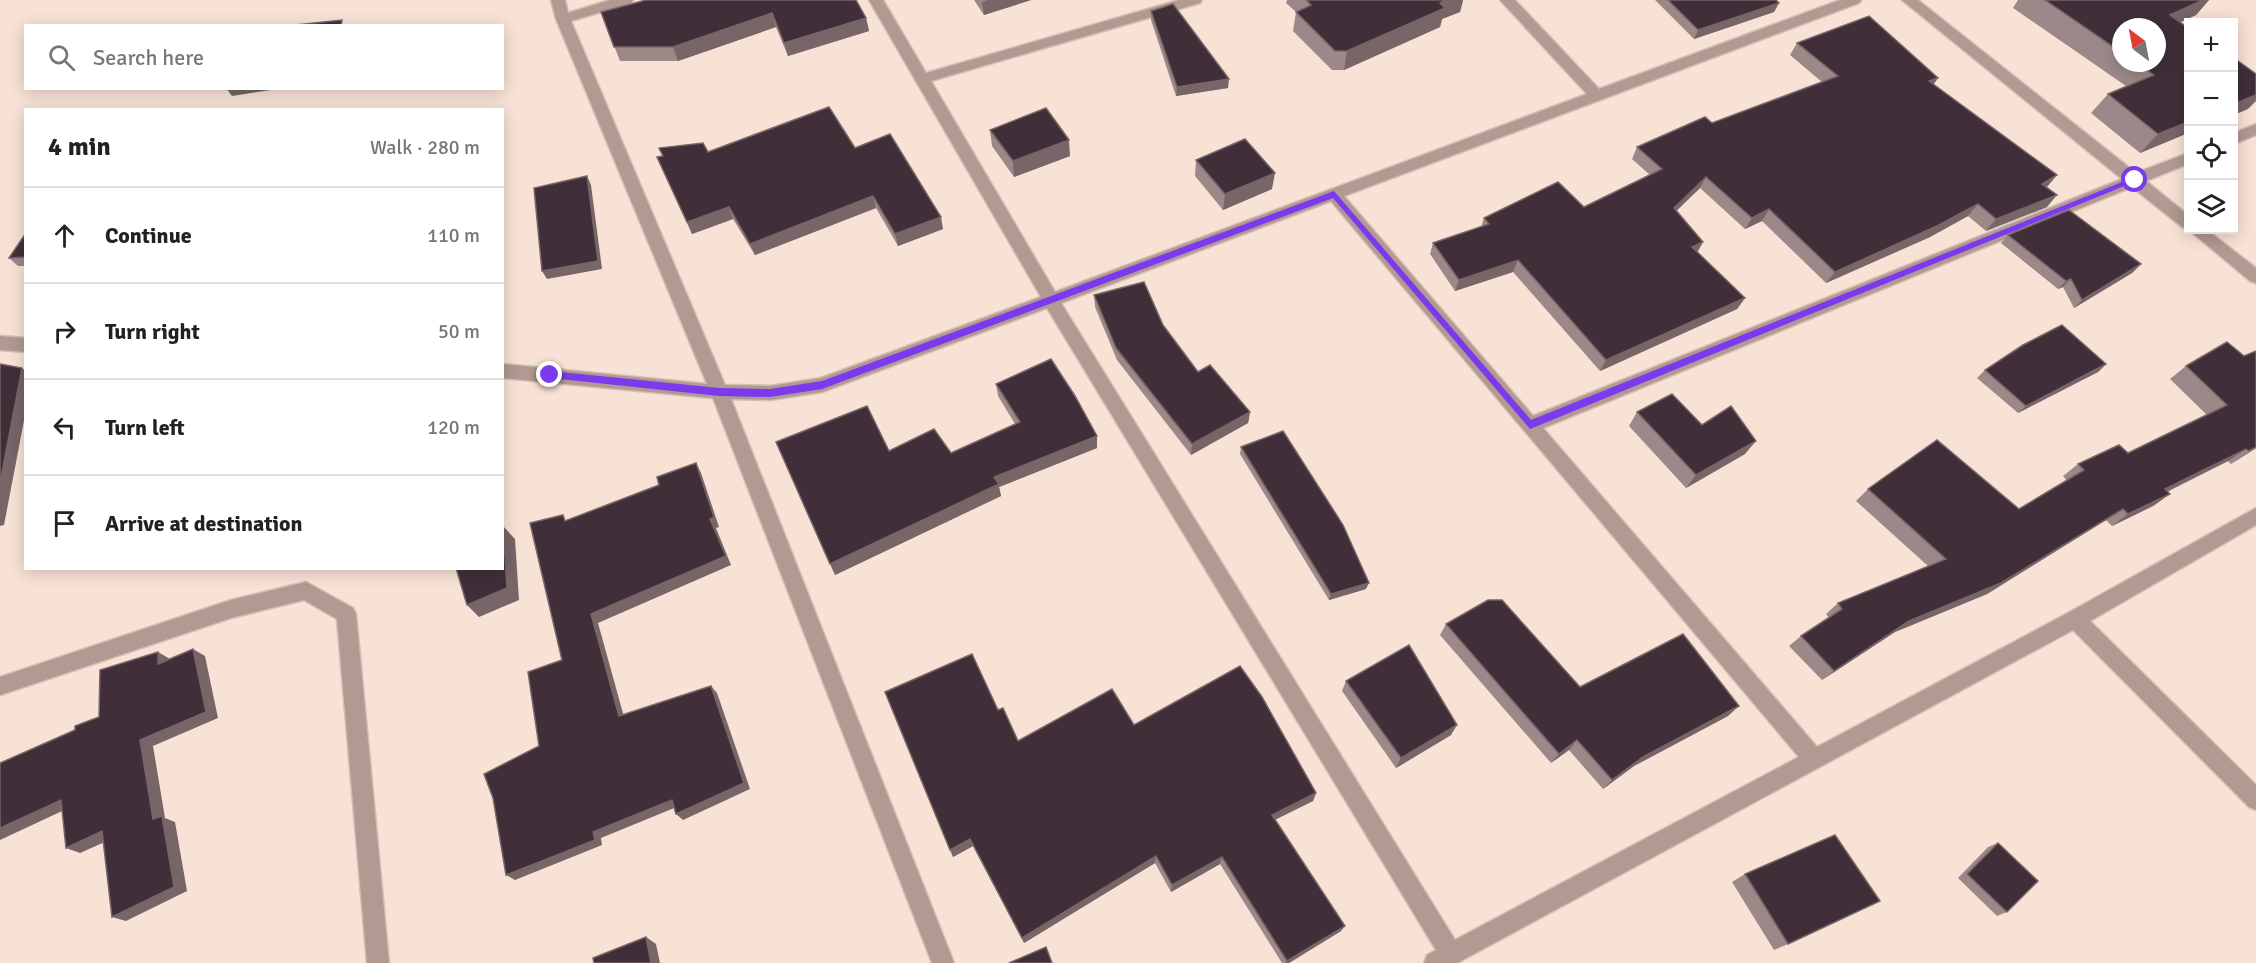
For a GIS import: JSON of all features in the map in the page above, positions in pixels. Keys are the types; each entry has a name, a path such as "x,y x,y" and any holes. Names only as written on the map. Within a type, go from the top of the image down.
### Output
{"street":[{"path":"558,0 563,19 719,392 943,963"},
{"path":"563,19 626,0"},
{"path":"876,0 1051,300 1443,958 2075,619 2256,516"},
{"path":"922,79 1195,0"},
{"path":"1507,0 1597,96"},
{"path":"504,371 719,392 770,393 822,385 1854,0"},
{"path":"1910,0 2184,220"},
{"path":"2238,137 2256,129"},
{"path":"1530,425 2184,160"},
{"path":"1334,195 1814,759"},
{"path":"2202,234 2256,277"},
{"path":"0,343 24,345"},
{"path":"0,686 231,609 306,591 346,614 378,963"},
{"path":"2075,619 2256,800"}],"building":[{"path":"646,0 856,0 866,18 784,43 772,13 673,47 614,47 601,12"},
{"path":"1306,0 1447,0 1440,3 1445,8 1347,51 1335,51 1296,12 1311,5"},
{"path":"1668,0 1776,0 1779,3 1698,30"},
{"path":"2045,0 2203,0 2170,15 2184,25 2184,124 2158,134 2108,94 2154,75 2150,72 2166,72 2166,18 2112,18 2112,46"},
{"path":"1173,4 1229,79 1177,87 1151,11"},
{"path":"1869,16 1938,78 1929,81 2057,175 2042,184 2057,195 1996,219 1978,204 1939,225 1835,272 1769,209 1752,218 1706,177 1674,208 1703,242 1692,247 1745,298 1606,360 1518,260 1459,280 1433,243 1489,224 1484,218 1558,182 1584,207 1662,169 1637,147 1705,117 1712,123 1838,76 1797,43"},
{"path":"342,20 341,24 305,24"},
{"path":"2238,61 2256,74 2256,95 2238,102"},
{"path":"829,107 855,148 890,134 941,217 895,234 873,196 750,244 729,207 687,222 657,157 663,156 659,148 703,143 708,152"},
{"path":"1046,108 1069,140 1013,161 990,130"},
{"path":"1245,139 1275,173 1225,194 1196,160"},
{"path":"587,176 598,261 542,271 534,188"},
{"path":"2069,210 2141,264 2082,300 2071,279 2066,281 2008,235"},
{"path":"24,236 24,257 9,258"},
{"path":"1144,282 1163,325 1198,372 1210,365 1250,412 1192,444 1116,348 1094,295"},
{"path":"2062,325 2106,364 2026,406 1985,370 2023,345"},
{"path":"2227,342 2244,356 2256,351 2256,447 2249,451 2246,449 2165,489 2170,494 2128,514 2123,509 2001,583 1909,621 1834,671 1801,636 1842,609 1838,603 1946,559 1868,489 1937,440 2019,509 2084,470 2078,464 2119,445 2128,453 2227,405 2186,366"},
{"path":"1051,359 1097,436 994,477 999,484 830,564 776,442 867,406 889,451 934,429 951,453 1020,422 996,384"},
{"path":"0,364 22,368 0,483"},
{"path":"1672,394 1702,425 1731,406 1756,441 1696,475 1637,412"},
{"path":"1283,431 1343,525 1369,583 1331,594 1241,447"},
{"path":"696,463 714,517 710,519 726,556 591,614 619,716 711,686 744,783 676,814 672,800 593,832 595,840 506,875 493,798 484,774 539,746 528,672 562,660 530,523 563,515 565,521 659,485 657,477"},
{"path":"504,542 507,588 467,605 457,570 504,570"},
{"path":"1488,600 1502,600 1580,687 1683,634 1739,706 1643,757 1612,780 1577,740 1559,754 1446,624"},
{"path":"1409,645 1457,725 1401,758 1346,681"},
{"path":"193,649 206,712 140,740 153,819 162,816 174,887 112,917 102,831 66,848 61,800 0,828 0,763 75,730 75,726 99,717 100,670 158,652 158,664"},
{"path":"972,654 998,710 1003,708 1018,741 1112,689 1134,725 1240,666 1262,697 1316,793 1272,815 1345,926 1287,961 1222,857 1172,885 1156,856 1022,938 970,839 950,850 885,692"},
{"path":"1835,835 1880,901 1788,944 1745,874"},
{"path":"1998,843 2038,881 2007,912 1967,874"},
{"path":"646,937 651,963 594,963 593,958"},
{"path":"1046,947 1052,963 1009,963"}],"route":[{"path":"550,375 719,392 770,393 822,385 1334,195 1530,425 2135,180"}]}
